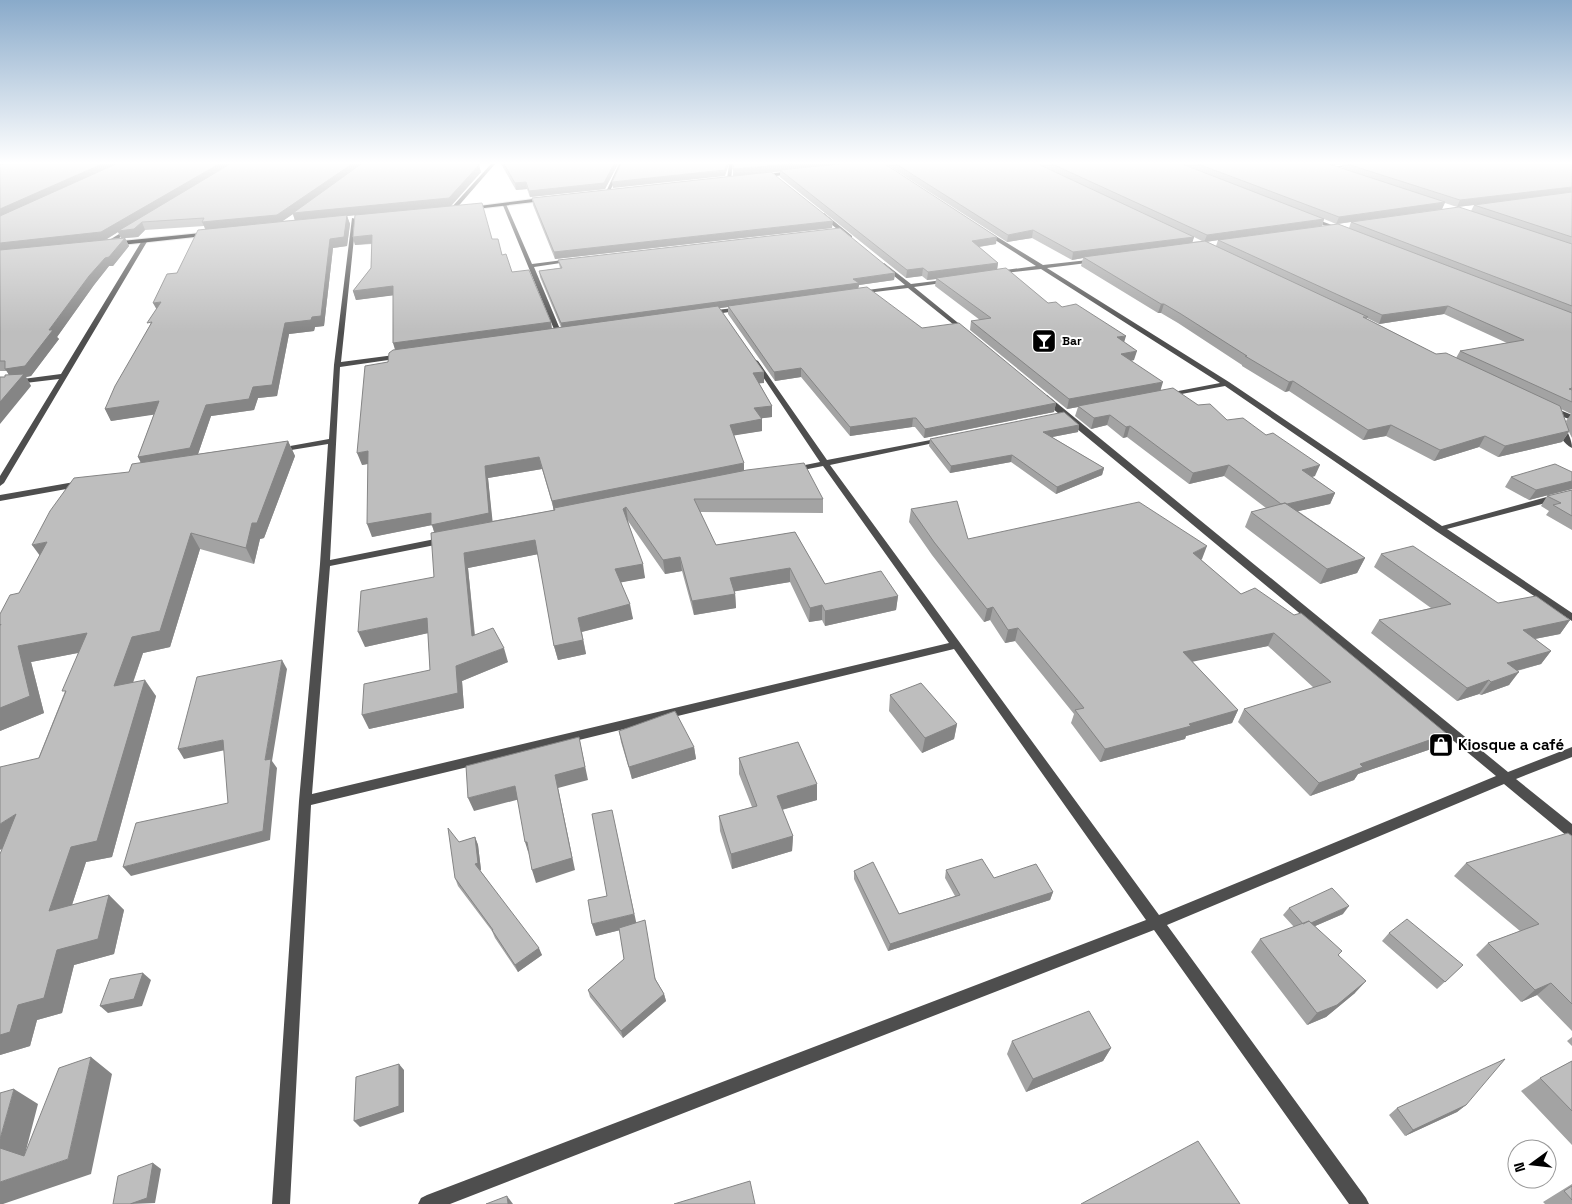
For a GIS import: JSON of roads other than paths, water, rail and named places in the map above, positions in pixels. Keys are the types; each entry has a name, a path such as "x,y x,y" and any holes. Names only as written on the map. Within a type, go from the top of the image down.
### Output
{"main road":[{"path":"94,246 223,233"}],"street":[{"path":"281,1204 305,801 325,564 337,365 354,220"},
{"path":"511,220 559,334"},
{"path":"830,220 857,242"},
{"path":"1316,220 1335,228"},
{"path":"104,245 138,224"},
{"path":"981,229 1039,268 1226,384 1572,618"},
{"path":"1316,230 1344,229"},
{"path":"832,231 842,230"},
{"path":"0,484 144,240"},
{"path":"993,274 1106,258"},
{"path":"530,266 578,260"},
{"path":"879,261 976,341"},
{"path":"853,294 956,279"},
{"path":"702,314 724,316 749,308"},
{"path":"549,336 569,333"},
{"path":"749,351 825,463 1360,1204"},
{"path":"337,365 404,356"},
{"path":"0,384 65,376"},
{"path":"1160,397 1226,384"},
{"path":"1035,390 1070,413 1572,832"},
{"path":"1541,405 1572,418"},
{"path":"1055,416 1070,413"},
{"path":"1559,414 1564,434 1572,446"},
{"path":"787,471 950,438"},
{"path":"274,451 332,441"},
{"path":"0,498 88,483"},
{"path":"1439,529 1572,493"},
{"path":"325,564 450,539"},
{"path":"305,801 958,646"},
{"path":"427,1204 1158,922 1572,752"}],"place":[{"name":"Bar","path":"1044,341"},
{"name":"Kiosque a café","path":"1441,745"}]}
